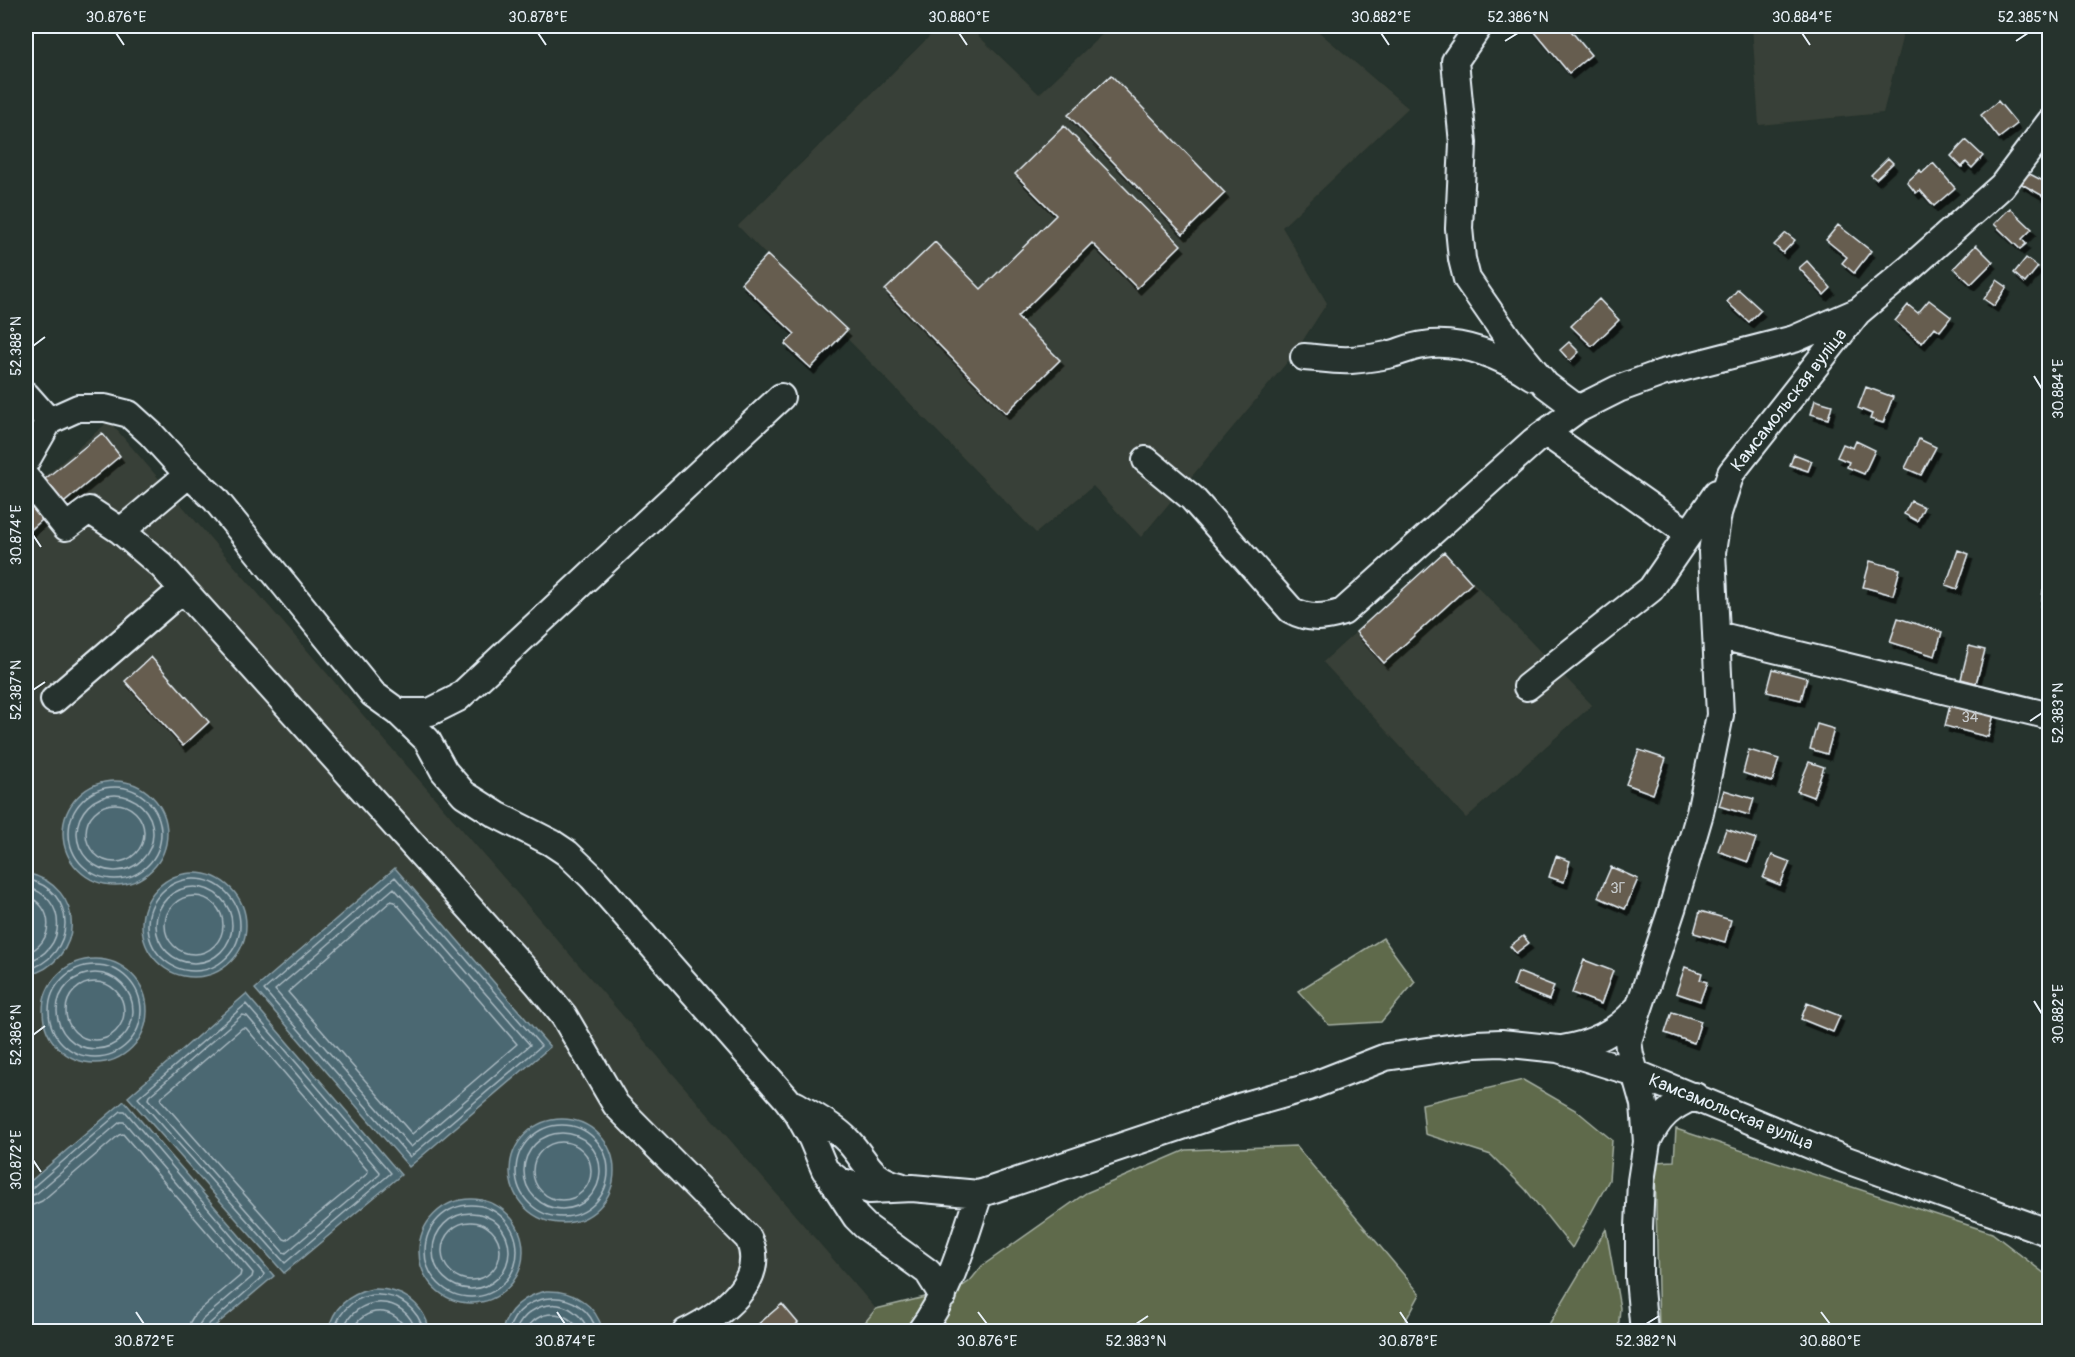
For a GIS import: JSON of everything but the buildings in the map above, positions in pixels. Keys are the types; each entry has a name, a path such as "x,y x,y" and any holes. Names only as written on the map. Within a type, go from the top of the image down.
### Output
{"street":[{"path":"1479,26 1455,61 1463,143 1459,228 1462,259 1467,279 1479,297 1510,341 1546,385"},
{"name":"Камсамольская вуліца","path":"2049,122 2002,186 1859,311 1731,473 1718,513 1712,552 1718,635 1720,715 1700,813 1672,909 1628,1041 1635,1073 1844,1159 2049,1233"},
{"name":"Камсамольская вуліца","path":"1146,460 1192,498 1286,606 1300,615 1323,618 1343,612 1546,433 1578,409 1618,389 1662,373 1794,339 1859,311"},
{"path":"1304,357 1349,360 1390,354 1424,345 1454,346 1489,354 1522,369 1578,409"},
{"path":"26,395 49,422"},
{"path":"398,712 430,712 458,698 781,397"},
{"path":"26,461 49,422 78,408 105,408 129,414 152,434 215,499 373,694 398,712 427,740 444,771 464,794 552,843 592,877 786,1098 807,1131 825,1170 856,1217 928,1272 943,1296"},
{"path":"1546,433 1689,534"},
{"path":"1527,687 1652,589 1731,473"},
{"path":"121,531 189,474"},
{"path":"26,478 66,528 89,510 121,531 162,567 538,984 564,1016 616,1105 748,1238 754,1248 754,1259 743,1291 709,1319 686,1332"},
{"path":"54,700 182,590"},
{"path":"1718,635 2049,717"},
{"path":"1558,1050 1593,1041 1611,1033 1624,1024 1638,1007"},
{"path":"786,1098 848,1140 872,1173 888,1183 912,1188 979,1194 1239,1107 1309,1088 1386,1057 1493,1044 1558,1050 1635,1073 1644,1104 1647,1142 1641,1181 1639,1227 1644,1332"},
{"path":"1647,1142 1654,1126 1663,1116 1680,1103 1695,1096"},
{"path":"825,1170 839,1181 870,1190 912,1188"},
{"path":"920,1332 936,1311 953,1273 979,1194"}],"shaded area":[{"path":"940,26 968,26 1039,94 1111,26 1312,26 1408,108 1282,227 1327,303 1294,354 1141,537 1093,486 1036,533 738,226"},
{"path":"1752,26 1901,26 1902,38 1883,113 1759,125"},
{"path":"109,421 876,1309 857,1331 26,1331 26,493"},
{"path":"1444,552 1592,705 1466,818 1323,662"}],"green space":[{"path":"1383,938 1415,982 1381,1022 1329,1025 1298,991"},
{"path":"1523,1080 1577,1111 1612,1140 1609,1180 1572,1248 1526,1190 1491,1155 1425,1134 1422,1104"},
{"path":"1676,1129 1992,1233 2049,1277 2049,1331 1659,1331 1655,1162 1674,1161"},
{"path":"1296,1146 1420,1294 1400,1331 857,1332 876,1309 958,1289 970,1281 982,1266 1086,1193 1186,1150"},
{"path":"1606,1229 1620,1308 1618,1331 1545,1331"}],"water":[{"path":"115,781 135,785 152,796 163,813 167,833 163,853 152,870 135,881 115,885 95,881 78,870 67,853 63,833 67,813 78,796 95,785"},
{"path":"395,868 550,1047 409,1167 255,989"},
{"path":"26,873 46,881 60,893 69,908 71,924 68,941 60,956 46,968 26,976"},
{"path":"194,873 214,877 231,888 242,905 246,925 242,945 231,962 214,973 194,977 174,973 157,962 146,945 142,925 146,905 157,888 174,877"},
{"path":"95,959 115,963 132,974 143,991 147,1011 143,1031 132,1048 115,1059 95,1063 75,1059 58,1048 47,1031 43,1011 47,991 58,974 75,963"},
{"path":"246,994 401,1175 284,1273 128,1097"},
{"path":"124,1101 274,1276 209,1331 26,1331 26,1185"},
{"path":"562,1119 582,1123 599,1134 610,1151 614,1171 610,1191 599,1208 582,1219 562,1223 542,1219 525,1208 514,1191 510,1171 514,1151 525,1134 542,1123"},
{"path":"471,1199 491,1203 508,1214 519,1231 523,1251 519,1271 508,1288 491,1299 471,1303 451,1299 434,1288 423,1271 419,1251 423,1231 434,1214 451,1203"},
{"path":"372,1289 392,1291 409,1299 422,1312 430,1331 328,1331 334,1315 343,1303 356,1294"},
{"path":"546,1291 565,1293 582,1300 595,1313 603,1331 502,1331 512,1310 531,1296"}]}
